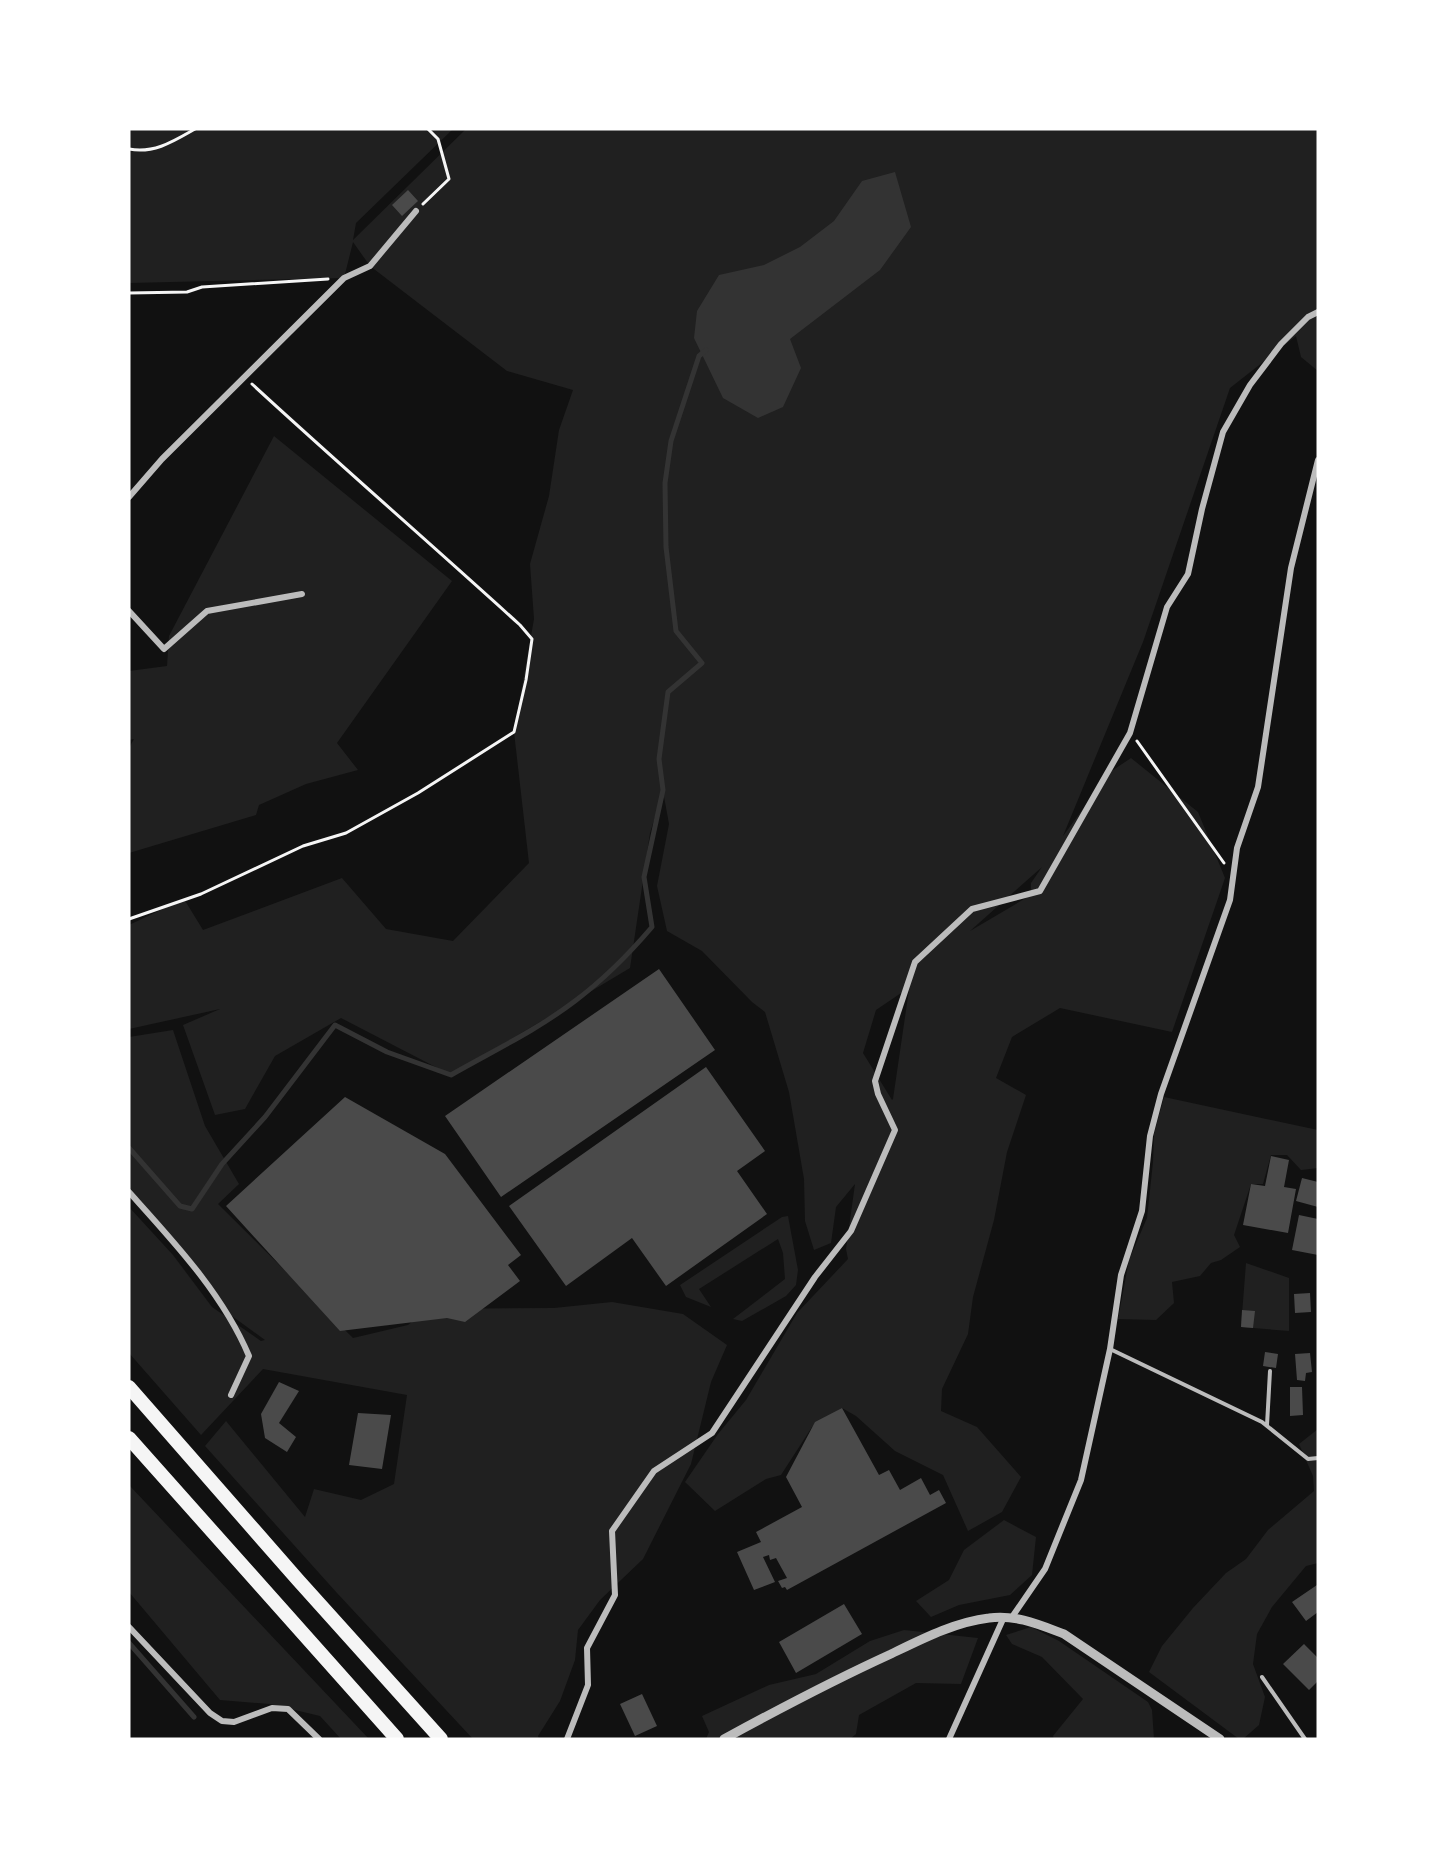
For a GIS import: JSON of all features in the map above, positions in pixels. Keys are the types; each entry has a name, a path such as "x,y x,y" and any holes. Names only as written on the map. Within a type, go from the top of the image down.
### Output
{"highway":[{"path":"129,1387 441,1739"},
{"path":"129,1438 397,1739"}],"street":[{"path":"129,497 162,459 344,278 370,266 416,211"},
{"path":"567,1739 588,1686 587,1648 615,1595 612,1531 654,1472 712,1433 815,1277 851,1232 895,1130 878,1094 875,1081 915,962 972,909 1040,891 1130,733 1167,607 1188,574 1202,509 1223,432 1250,385 1281,344 1308,317 1318,312"},
{"path":"949,1739 1008,1617 1045,1569 1081,1480 1110,1349 1121,1275 1142,1211 1150,1136 1161,1094 1230,900 1238,848 1258,787 1291,568 1318,459"},
{"path":"129,611 164,650 207,611 302,594"},
{"path":"129,1192 172,1240 239,1332 249,1356 231,1395"},
{"path":"724,1739 821,1686 926,1637 989,1617 1008,1617 1064,1634 1220,1739"},
{"path":"129,1627 210,1713 222,1721 234,1722 272,1708 288,1709 319,1739"}],"lane":[{"path":"1110,1349 1267,1426 1308,1459 1318,1458"},
{"path":"1267,1426 1270,1371"},
{"path":"1262,1677 1304,1739"}],"path":[{"path":"129,149 156,150 195,129"},
{"path":"416,211 449,180 438,139 428,129"},
{"path":"129,293 187,292 202,287 344,278"},
{"path":"129,919 201,894 303,846 346,833 418,793 514,732 526,680 532,639 520,625 244,377"},
{"path":"1130,733 1221,859"}],"shaded area":[{"path":"129,129 453,129 356,223 353,240 466,129 1318,129 1318,371 1301,357 1296,336 1230,388 1143,642 1063,836 1110,772 1131,758 1198,812 1225,878 1172,1032 1060,1008 1012,1037 996,1078 1026,1095 1007,1152 994,1220 973,1297 968,1334 942,1389 941,1411 977,1427 1021,1477 1002,1512 968,1531 943,1475 895,1451 856,1416 842,1408 812,1427 781,1475 766,1479 715,1511 685,1482 718,1434 746,1400 797,1313 848,1259 846,1249 855,1184 836,1207 831,1243 814,1250 805,1221 804,1179 789,1092 765,1012 752,1002 702,951 667,931 657,886 669,824 663,791 650,833 630,968 451,1075 341,1018 275,1056 245,1109 215,1115 183,1025 220,1009 129,1029 129,925 184,899 203,930 342,878 386,929 453,941 529,863 514,732 534,619 530,564 549,496 559,430 573,390 507,371 370,266 353,242 344,278 129,283","holes":["1042,867 1031,883 1031,895 970,931","910,983 893,1099 892,1100 863,1053 876,1010 907,989"]},
{"path":"895,172 911,227 880,270 790,339 801,368 783,407 758,418 723,398 694,338 697,311 719,275 764,265 800,247 834,221 862,181"},
{"path":"274,436 452,581 337,743 358,770 306,784 259,805 256,815 129,853 129,748 134,739 129,740 129,671 167,666 169,636"},
{"path":"173,1030 205,1126 239,1184 218,1204 353,1338 408,1325 428,1309 554,1308 612,1302 683,1314 727,1345 711,1382 691,1464 643,1559 600,1600 578,1630 575,1660 560,1701 538,1736 539,1739 473,1739 337,1593 205,1446 226,1421 305,1517 314,1489 361,1500 394,1484 407,1395 263,1369 201,1435 129,1353 129,1207 173,1255 212,1307 261,1341 265,1340 225,1311 129,1188 129,1037"},
{"path":"1164,1097 1318,1130 1318,1168 1301,1170 1287,1155 1271,1155 1263,1184 1251,1184 1234,1235 1240,1247 1221,1260 1211,1263 1200,1276 1172,1282 1174,1303 1156,1320 1118,1319 1129,1260 1147,1218 1154,1134"},
{"path":"788,1216 798,1270 796,1285 786,1296 742,1321 733,1319 785,1279 783,1253 778,1239 699,1289 711,1307 686,1297 680,1285 782,1217"},
{"path":"1246,1263 1289,1278 1289,1331 1241,1327"},
{"path":"1318,1429 1318,1563 1306,1566 1272,1607 1257,1634 1253,1664 1265,1697 1259,1725 1243,1739 1239,1739 1149,1672 1162,1646 1193,1608 1226,1573 1246,1559 1268,1530 1314,1491 1313,1476 1299,1444"},
{"path":"129,1485 369,1739 341,1739 320,1716 270,1704 220,1700 129,1592"},
{"path":"1004,1520 1036,1537 1032,1575 1010,1595 959,1605 931,1617 916,1601 949,1580 964,1550"},
{"path":"1031,1627 1059,1641 1148,1702 1152,1710 1154,1739 1054,1739 1053,1736 1083,1699 1042,1657 1012,1644 1006,1635"},
{"path":"904,1630 978,1638 961,1684 916,1683 859,1715 856,1734 850,1739 706,1739 709,1732 702,1716 769,1685 816,1674 870,1641"}],"building":[{"path":"408,190 418,201 402,216 392,205"},
{"path":"659,969 715,1050 501,1197 445,1116"},
{"path":"706,1067 765,1151 737,1171 767,1214 666,1286 632,1238 566,1286 509,1206"},
{"path":"345,1097 445,1154 521,1255 508,1265 520,1281 465,1322 447,1318 340,1331 226,1206"},
{"path":"1271,1156 1289,1160 1284,1187 1296,1189 1288,1233 1243,1225 1251,1184 1265,1186"},
{"path":"1302,1178 1318,1182 1318,1207 1296,1201"},
{"path":"1299,1215 1318,1219 1318,1255 1292,1250"},
{"path":"1310,1293 1311,1312 1295,1313 1294,1294"},
{"path":"1242,1310 1255,1311 1253,1328 1241,1327"},
{"path":"1265,1352 1278,1354 1276,1368 1263,1366"},
{"path":"1310,1353 1312,1372 1306,1373 1305,1381 1297,1380 1295,1354"},
{"path":"279,1382 299,1391 279,1423 296,1437 287,1452 265,1438 261,1414"},
{"path":"1290,1387 1302,1387 1303,1415 1290,1416"},
{"path":"842,1408 879,1475 889,1470 900,1490 921,1478 930,1495 939,1490 946,1503 787,1590 785,1587 782,1588 778,1581 787,1578 776,1558 770,1560 769,1555 763,1557 775,1582 754,1590 737,1552 761,1542 756,1532 802,1507 786,1477 815,1422"},
{"path":"358,1413 391,1415 382,1469 349,1465"},
{"path":"1317,1585 1318,1612 1306,1621 1292,1602"},
{"path":"844,1604 862,1634 796,1673 779,1642"},
{"path":"1304,1644 1318,1658 1318,1681 1309,1690 1283,1664"},
{"path":"642,1694 657,1726 635,1736 620,1704"}],"waterway":[{"path":"129,1148 180,1206 192,1209 222,1164 265,1117 335,1025 387,1052 451,1075 530,1031 575,1001 615,966 652,927 644,877 663,790 659,759 668,692 702,663 676,631 666,547 665,483 671,441 699,356 706,350"},
{"path":"129,1643 194,1717"}]}
